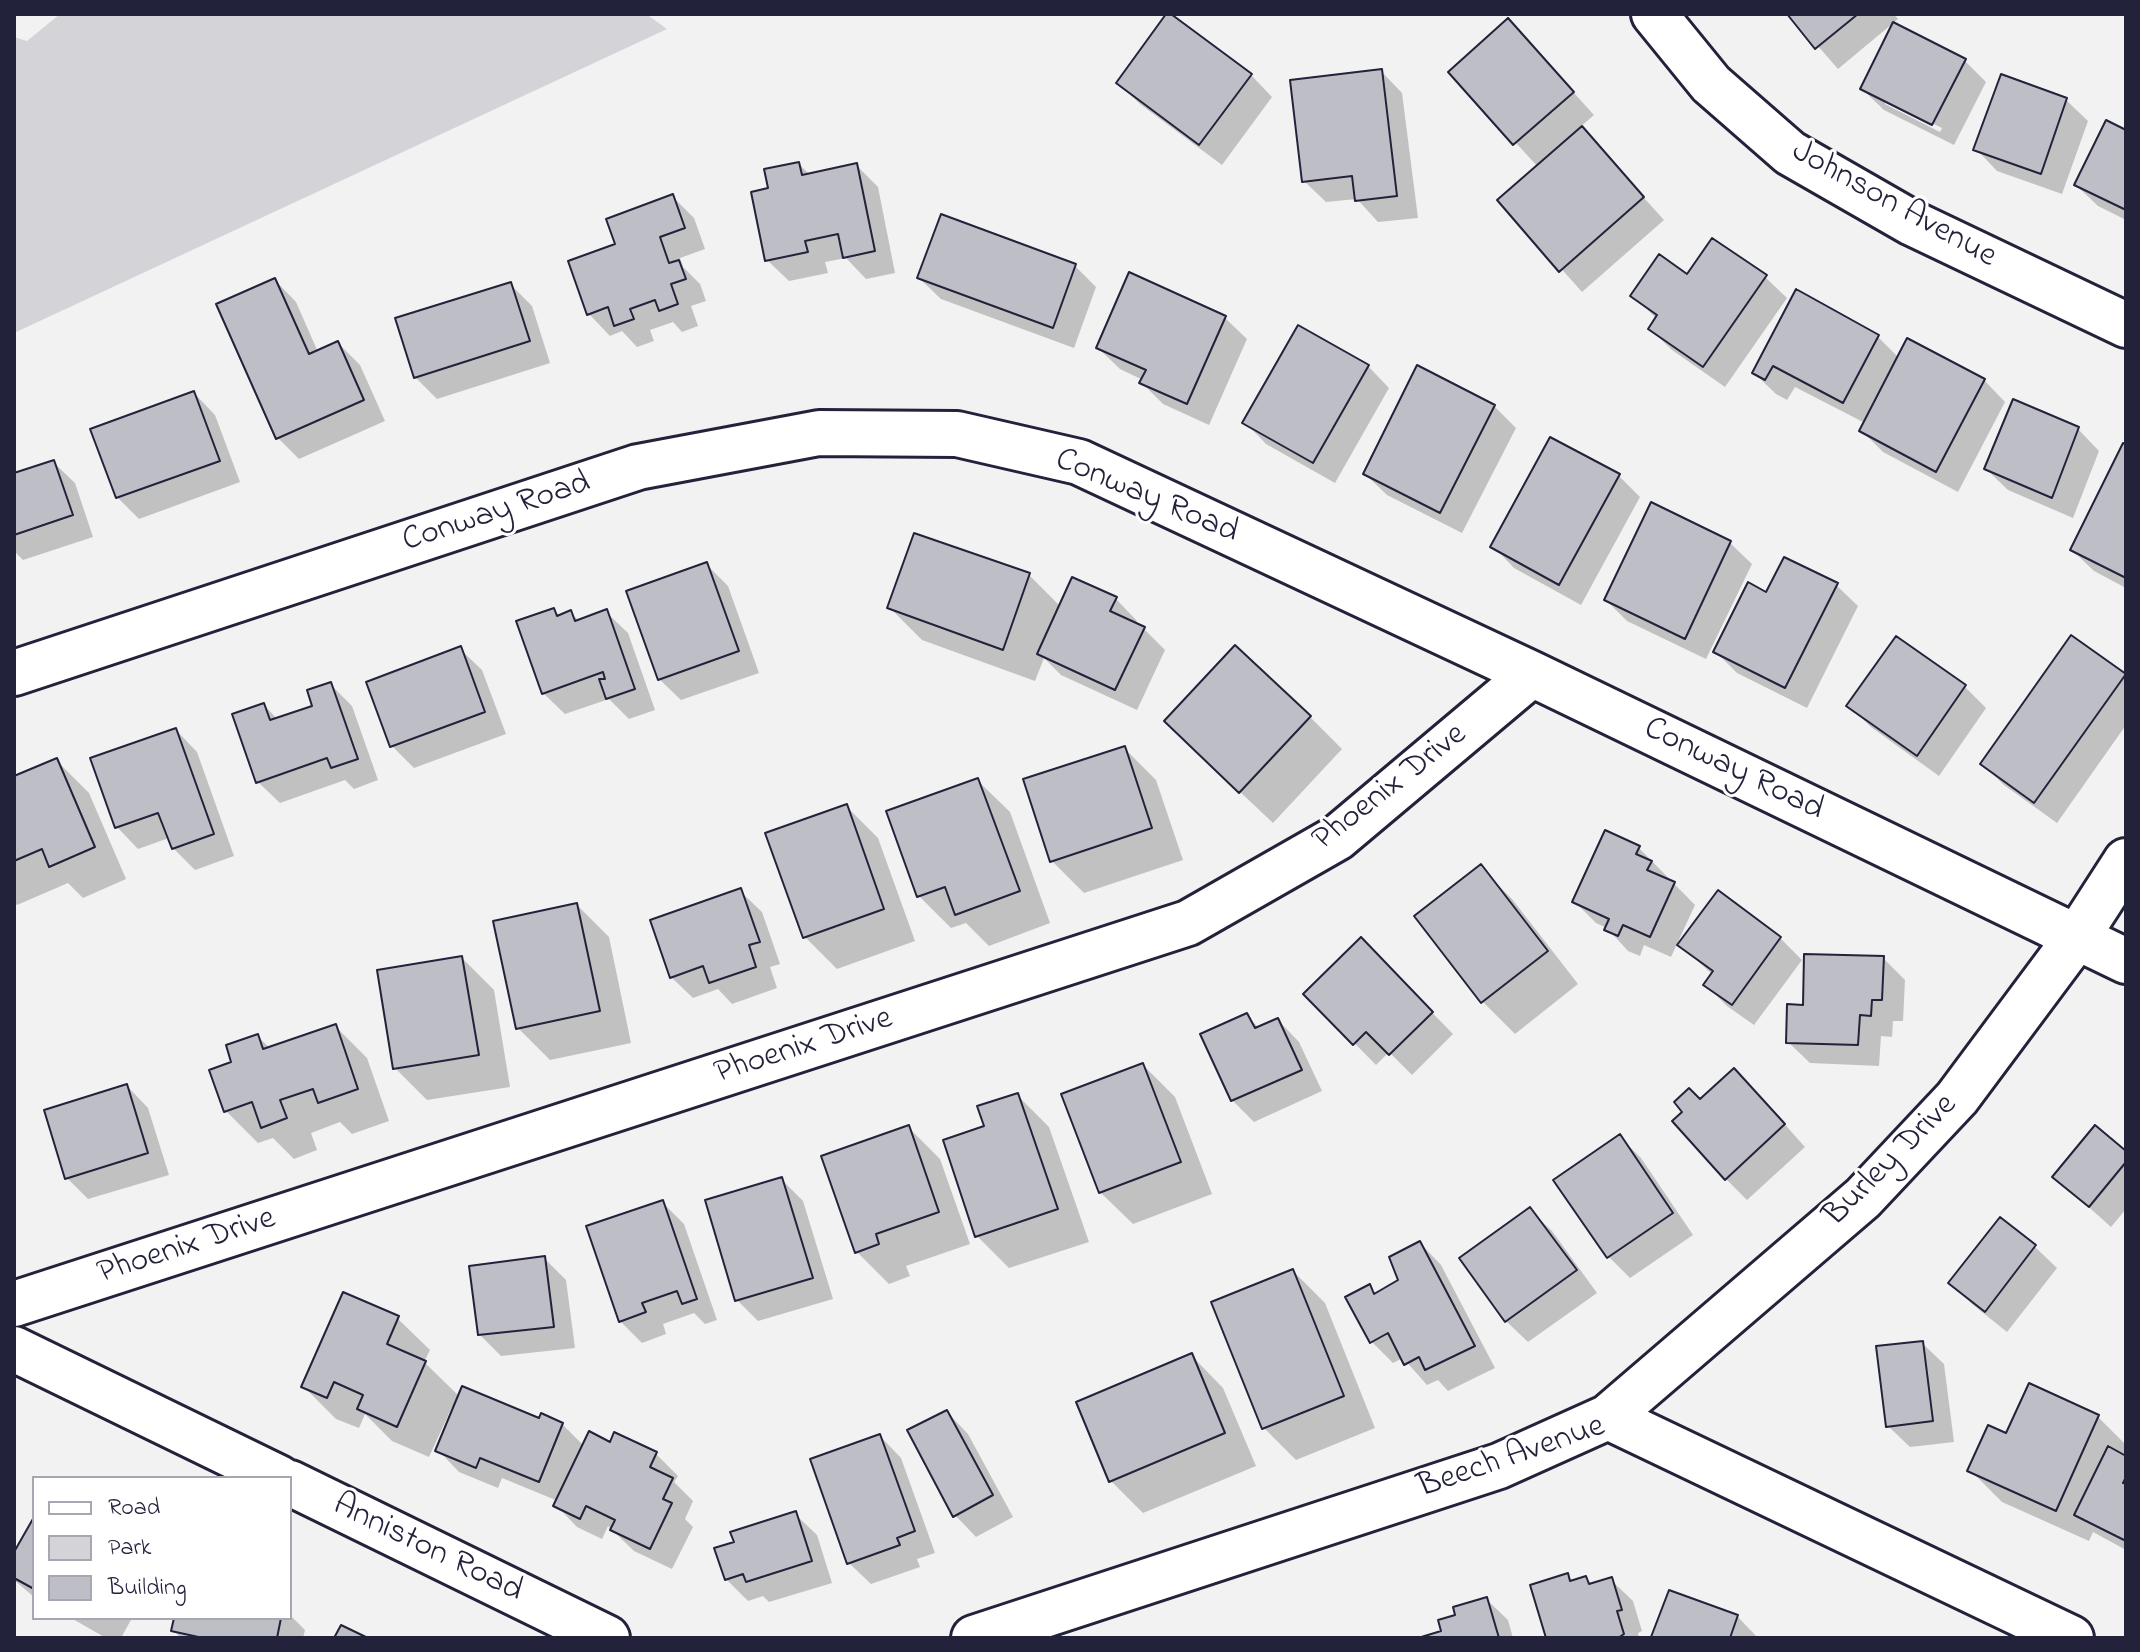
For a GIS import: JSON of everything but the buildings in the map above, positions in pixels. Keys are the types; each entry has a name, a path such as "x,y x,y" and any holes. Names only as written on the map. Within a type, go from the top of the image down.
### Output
{"street":[{"name":"Johnson Avenue","path":"1654,14 1711,84 1790,153 1912,223 2126,325"},
{"name":"Conway Road","path":"14,673 638,467 819,433 957,434 1079,462 1532,674 2126,961"},
{"name":"Phoenix Drive","path":"14,1304 1188,923 1337,838 1532,674"},
{"name":"Burley Drive","path":"1608,1417 1863,1198 1957,1098 2077,937 2126,861"},
{"path":"14,1349 275,1476"},
{"name":"Beech Avenue","path":"974,1638 1499,1466 1608,1417 2071,1638"},
{"name":"Anniston Road","path":"292,1484 607,1638"}],"green space":[{"path":"60,14 646,14 667,29 14,333 14,37 27,41"}]}
